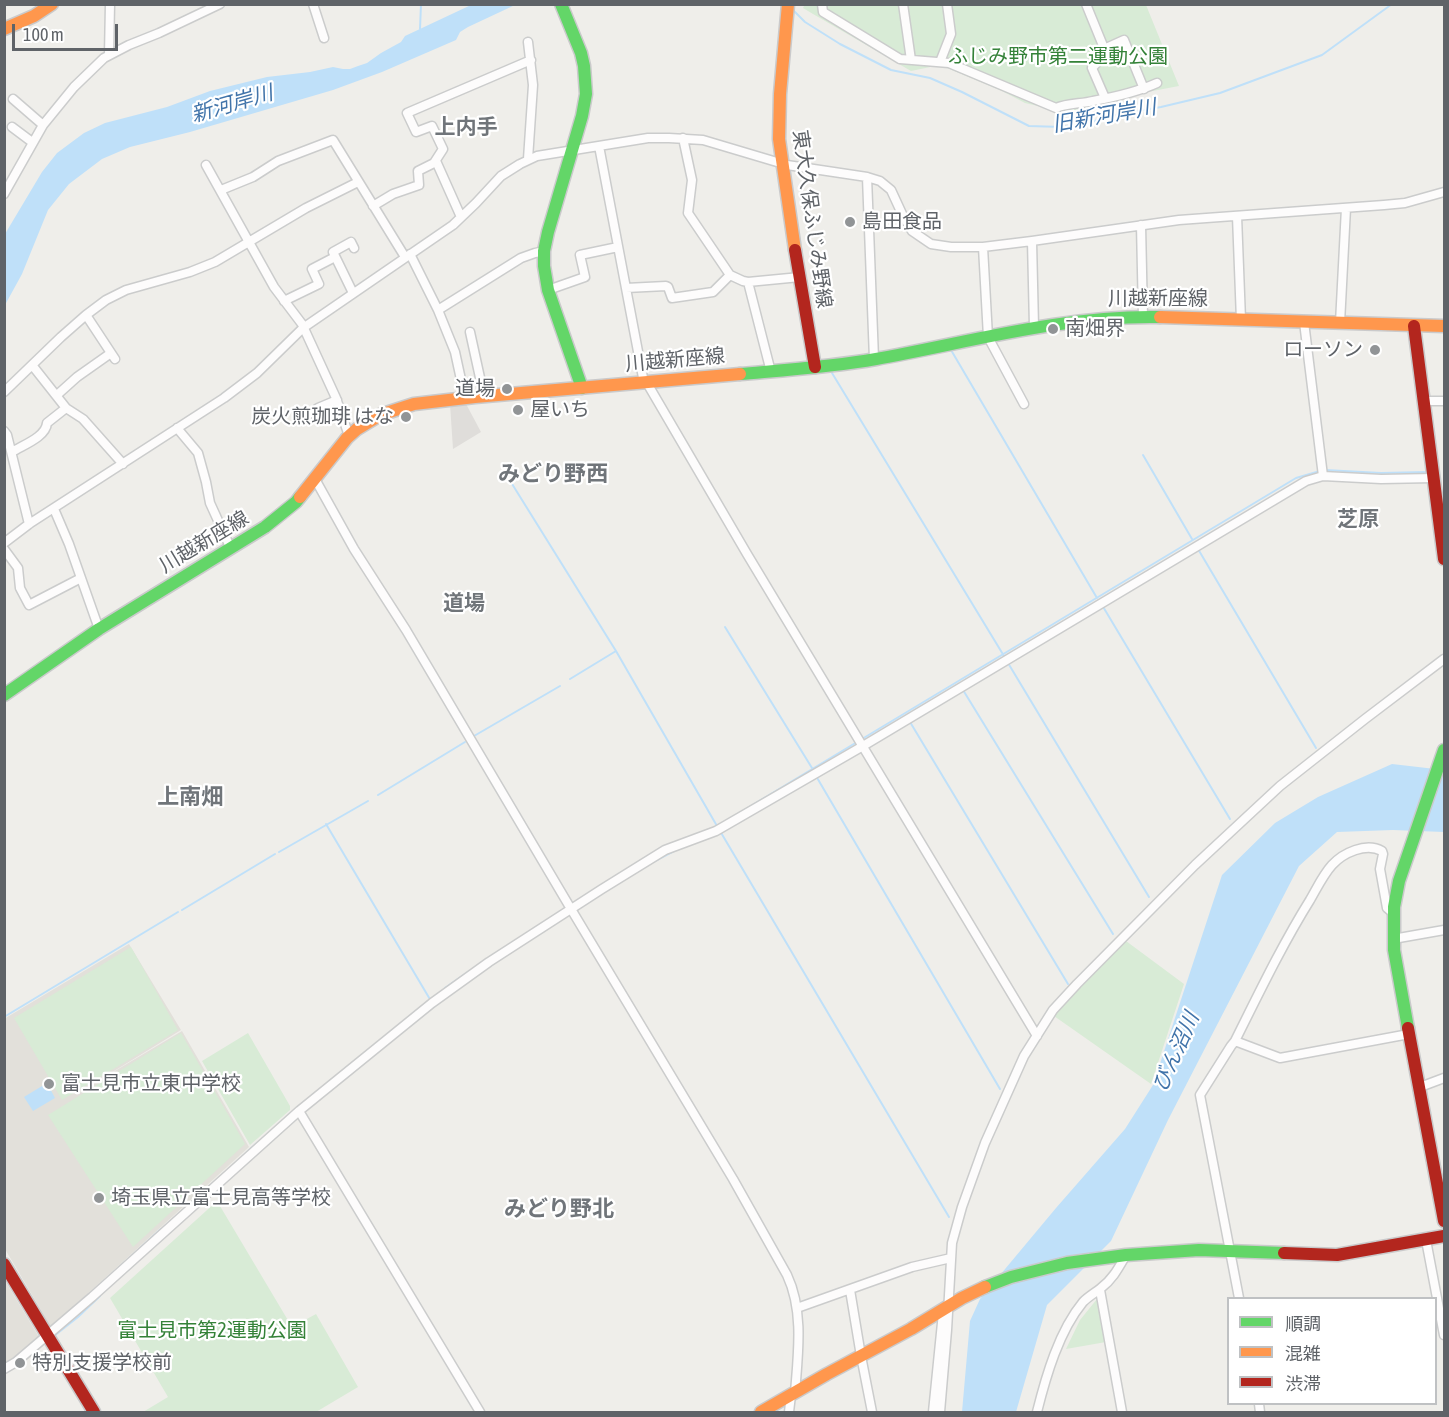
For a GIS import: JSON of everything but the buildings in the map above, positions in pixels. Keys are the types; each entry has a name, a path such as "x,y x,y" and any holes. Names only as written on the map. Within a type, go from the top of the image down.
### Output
{"street":[{"path":"4,29 34,16 52,4"},
{"path":"109,55 110,4"},
{"path":"4,194 43,125 74,87 109,55 220,4"},
{"path":"313,4 324,38"},
{"name":"東大久保ふじみ野線","path":"788,4 779,117 781,164 815,368"},
{"path":"822,4 823,12 900,59 949,63 1056,108 1105,99 1144,89 1157,83"},
{"path":"903,4 911,60"},
{"path":"939,62 951,34 947,4"},
{"path":"1086,4 1106,53 1092,68 1105,99"},
{"path":"563,8 581,53 585,78 585,104 548,232 544,266 548,290 582,388"},
{"path":"1104,48 1124,40 1144,89"},
{"path":"528,42 533,85 528,159"},
{"path":"373,206 419,185 418,171 436,161 443,149 432,126 416,132 407,113 531,60"},
{"path":"13,99 43,125"},
{"path":"12,127 32,142"},
{"path":"4,543 29,524 225,398 257,373 303,328 453,225 501,176 537,156 648,138 703,140 781,164 880,181 891,190 912,231 931,244 940,246 983,247 1179,220 1406,203 1444,192"},
{"path":"683,138 692,180 688,213 730,275 748,282 800,277"},
{"path":"221,190 253,177 278,161 333,140 373,206 408,256 438,310 455,352 465,398"},
{"path":"599,146 645,383 1037,1036"},
{"path":"436,161 461,217"},
{"path":"206,165 274,287 303,328 337,400 349,436"},
{"path":"867,177 874,359"},
{"path":"4,392 86,315 106,300 126,290 190,272 215,262 306,208 358,182"},
{"path":"1340,323 1346,208"},
{"path":"1237,216 1241,320"},
{"path":"1141,225 1143,317"},
{"path":"1032,241 1034,327"},
{"path":"354,248 351,242 333,252 354,293"},
{"path":"548,290 585,277 580,255 618,247"},
{"path":"983,247 988,337 1023,404"},
{"path":"438,310 521,258 544,251"},
{"path":"284,301 319,284 312,269 335,257"},
{"path":"626,288 666,286 672,298 713,292 730,275"},
{"path":"748,282 771,372"},
{"path":"57,395 77,377 113,356 86,315"},
{"name":"川越新座線","path":"4,695 99,629 265,527 305,492 349,436 365,423 393,410 426,402 484,396 815,368 874,359 1034,327 1102,318 1143,317 1444,326"},
{"path":"1304,322 1323,476"},
{"path":"1414,326 1444,559"},
{"path":"470,332 484,396"},
{"path":"32,365 66,408 83,419 123,464"},
{"path":"305,417 318,408 337,400"},
{"path":"1424,402 1444,401"},
{"path":"12,452 40,435 47,428 47,423 66,408"},
{"path":"177,428 198,453 210,503 231,549"},
{"path":"4,431 12,452 29,524"},
{"path":"4,1369 16,1362 101,1289 298,1111 432,1003 507,949 665,850 716,831 863,746 1306,481 1323,476 1380,479 1434,478"},
{"path":"315,479 354,549 406,630 733,1179 787,1275 797,1308 798,1335 789,1413"},
{"path":"54,509 69,543 99,629"},
{"path":"4,549 18,568 20,588 29,605 81,578"},
{"path":"933,1413 953,1238 981,1153 1013,1078 1053,1010 1195,865 1280,786 1444,659"},
{"path":"1443,754 1399,881 1393,914 1393,939 1444,1221"},
{"path":"1239,1297 1200,1095 1235,1041 1282,947 1324,874 1337,860 1352,851 1361,849 1382,850 1380,869 1387,908 1393,914"},
{"path":"1393,939 1444,930"},
{"path":"1235,1041 1280,1058 1410,1034"},
{"path":"1420,1088 1444,1078"},
{"path":"298,1111 480,1413"},
{"path":"761,1413 975,1291 1011,1277 1067,1263 1119,1255 1188,1250 1337,1255 1444,1236"},
{"path":"1426,1240 1437,1297"},
{"path":"1037,1413 1049,1369 1071,1320 1084,1301 1100,1290 1117,1272 1119,1255"},
{"path":"797,1308 912,1267 951,1258"},
{"path":"4,1264 94,1413"},
{"path":"850,1290 872,1413"},
{"path":"1100,1290 1122,1413"},
{"path":"1437,1298 1444,1335"},
{"path":"940,1413 946,1308"}],"shaded area":[{"path":"465,402 481,432 453,449 450,404"},
{"name":"埼玉県立富士見高等学校","path":"129,944 181,1030 88,1087 182,1031 249,1147 51,1327 5,1249 4,1019"},
{"path":"4,1279 39,1337 5,1364"}],"green space":[{"name":"ふじみ野市第二運動公園","path":"805,4 1146,5 1179,86 1077,110 1051,109 1025,103 940,65 911,71 803,8"},
{"path":"1126,941 1184,984 1151,1084 1054,1016"},
{"name":"富士見市立東中学校","path":"131,947 178,1030 62,1100 14,1018"},
{"path":"181,1033 245,1144 133,1247 48,1115"},
{"path":"248,1033 290,1106 290,1110 250,1145 202,1061"},
{"name":"富士見市第2運動公園","path":"217,1201 292,1327 316,1314 358,1387 316,1412 143,1412 168,1397 110,1298"},
{"path":"1097,1299 1106,1342 1066,1349 1080,1320"}],"water":[{"name":"新河岸川","path":"471,5 515,5 468,27 460,32 456,40 382,72 333,90 130,147 102,159 69,184 48,210 22,274 5,305 5,234 42,172 57,153 84,133 105,123 167,107 210,91 267,77 333,67 350,69 367,63 401,42 405,36"},
{"name":"びん沼川","path":"1392,764 1444,770 1444,832 1393,830 1337,832 1299,866 1168,1120 1111,1241 1047,1305 1016,1412 962,1412 970,1321 980,1299 1125,1129 1153,1085 1222,875 1275,823 1318,797"},
{"path":"47,1083 55,1098 33,1111 24,1097"}],"waterway":[{"path":"420,29 421,4"},
{"name":"旧新河岸川","path":"792,9 805,22 840,44 891,70 930,78 1029,126 1062,127 1085,124 1110,116 1220,93 1322,55 1392,4"},
{"path":"951,350 1097,598"},
{"path":"832,373 1004,656"},
{"path":"1143,455 1192,539"},
{"path":"1325,470 1381,473 1427,472"},
{"path":"504,471 616,651 717,826"},
{"path":"862,739 1296,478 1320,471"},
{"path":"1198,549 1316,748"},
{"path":"1102,605 1230,819"},
{"path":"725,627 812,768"},
{"path":"570,679 616,651"},
{"path":"1008,663 1149,897"},
{"path":"474,736 560,686"},
{"path":"963,690 1113,934"},
{"path":"910,722 1068,984"},
{"path":"378,795 465,742"},
{"path":"731,818 857,742"},
{"path":"816,776 1000,1089"},
{"path":"279,852 368,801"},
{"path":"326,824 431,1001"},
{"path":"720,831 949,1217"},
{"path":"653,862 674,851"},
{"path":"182,910 275,854"},
{"path":"4,1017 178,912"},
{"path":"445,988 468,972"},
{"path":"309,1098 323,1087"},
{"path":"243,1156 257,1143"},
{"path":"99,1286 161,1229"},
{"path":"54,1336 78,1317 100,1294"},
{"path":"17,1366 26,1359"}],"traffic: fast":[{"path":"561,4 581,53 586,94 582,116 548,232 544,266 548,290 582,388"},
{"path":"740,374 859,362 1017,331 1088,320 1160,317"},
{"path":"4,695 99,629 265,527 300,497"},
{"path":"1408,1028 1394,950 1394,907 1399,881 1444,750"},
{"path":"985,1287 1011,1277 1067,1263 1126,1255 1199,1250 1284,1253"}],"traffic: slow":[{"path":"4,29 34,16 52,4"},
{"path":"788,4 780,94 779,139 795,250"},
{"path":"1160,317 1444,326"},
{"path":"300,497 347,438 357,429 380,415 414,404 740,374"},
{"path":"761,1412 985,1287"}],"traffic: jam":[{"path":"795,250 815,367"},
{"path":"1414,326 1444,559"},
{"path":"1408,1028 1444,1221"},
{"path":"1284,1253 1337,1255 1444,1236"},
{"path":"4,1264 94,1412"}],"place":[{"name":"島田食品","path":"850,222"},
{"name":"南畑界","path":"1053,329"},
{"name":"ローソン","path":"1375,350"},
{"name":"道場","path":"507,389"},
{"name":"屋いち","path":"518,410"},
{"name":"炭火煎珈琲 はな","path":"406,417"},
{"name":"富士見市立東中学校","path":"49,1084"},
{"name":"埼玉県立富士見高等学校","path":"99,1198"},
{"name":"特別支援学校前","path":"20,1363"}],"district":[{"name":"上内手","path":"466,127"},
{"name":"みどり野西","path":"553,474"},
{"name":"芝原","path":"1358,519"},
{"name":"道場","path":"464,603"},
{"name":"上南畑","path":"190,797"},
{"name":"みどり野北","path":"559,1209"}]}
